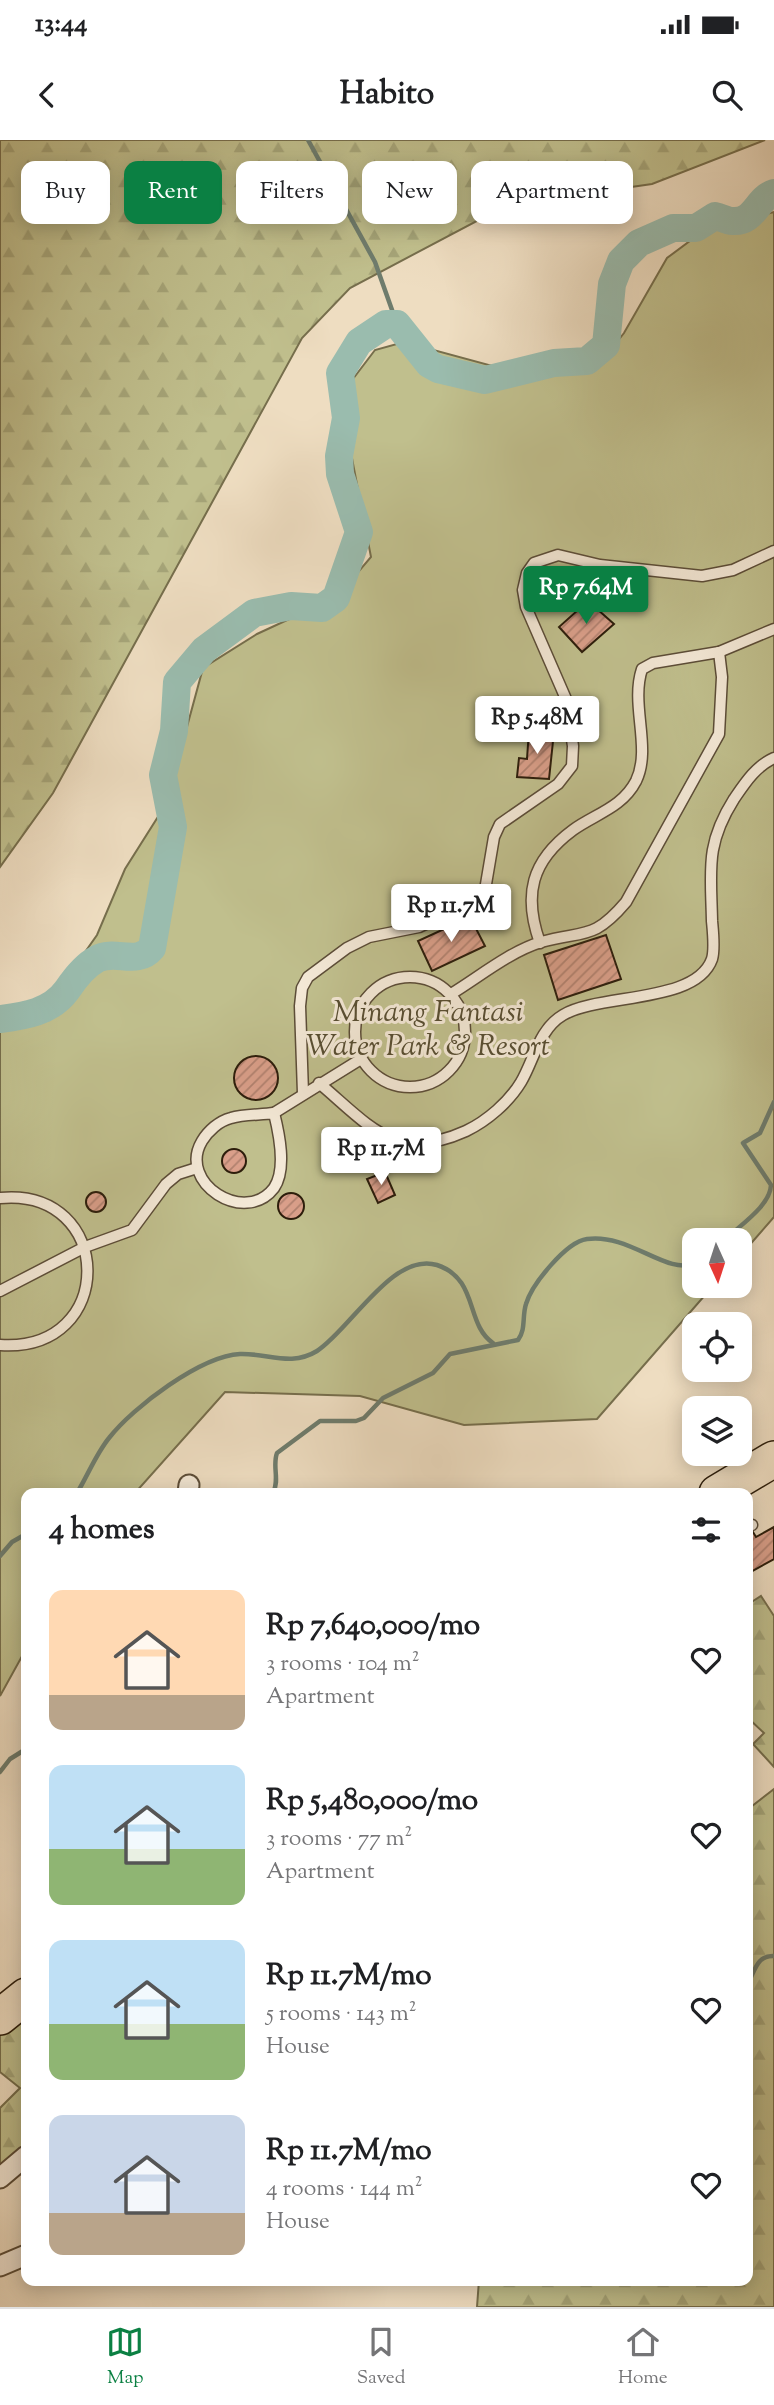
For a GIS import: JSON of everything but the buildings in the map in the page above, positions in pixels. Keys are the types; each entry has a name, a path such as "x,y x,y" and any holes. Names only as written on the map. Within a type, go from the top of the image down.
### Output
{"highway":[{"path":"727,1488 768,1467"},
{"path":"0,2017 21,2000"}],"street":[{"path":"0,2178 21,2159"},
{"path":"0,2266 21,2257"}],"lane":[{"path":"303,1093 300,1006 302,988 308,977 347,948 369,937 419,927 480,899 485,890 494,837 500,824 558,784 572,766 573,746 566,699 526,607 523,590 527,572 534,563 558,555 600,565 702,576 733,570 774,551"},
{"path":"540,943 530,901 534,877 544,860 574,830 614,807 637,779 640,761 638,698 642,669 653,663 719,652 774,629"},
{"path":"451,993 540,943 592,933 608,923 626,902 719,734 722,677 719,652"},
{"path":"319,1083 377,1132 408,1145 439,1143 476,1126 504,1104 520,1083 544,1033 560,1016 581,1007 681,988 700,975 712,958 710,858 713,837 746,780 774,758"},
{"path":"409,976 432,981 451,993 461,1009 466,1028 464,1046 456,1064 443,1077 426,1086 407,1088 388,1084 372,1074 360,1059 354,1037 357,1014 368,995 387,981 409,976"},
{"path":"274,1113 279,1161 274,1188 258,1199 239,1202 220,1198 205,1185 197,1168 196,1151 218,1124 231,1117 274,1113 360,1059"},
{"path":"0,1290 85,1247 132,1230 166,1184 178,1174 197,1168"},
{"path":"0,1198 20,1196 48,1204 71,1222 85,1247 89,1274 83,1300 68,1323 47,1339 21,1347 0,1345"}],"green space":[{"path":"0,140 765,140 652,184 633,187 633,161 471,161 471,224 350,288 302,338 53,793 0,867"},
{"name":"Minang Fantasi Water Park & Resort","path":"774,212 774,1217 752,1242 752,1228 682,1228 682,1298 703,1298 690,1312 682,1312 682,1322 597,1419 464,1425 360,1396 225,1392 139,1488 21,1488 21,1658 0,1696 0,1030 47,1006 97,935 125,869 166,804 203,668 257,634 337,597 371,557 340,396 375,350 404,342 526,375 593,372 624,333 667,258 702,232"},
{"path":"761,1596 774,1616 774,1767 753,1744 764,1733 753,1723 753,1601"},
{"path":"774,1789 774,2307 477,2307 479,2286 753,2286 753,1805"},
{"path":"21,2009 21,2172 0,2185 0,2108 20,2088 0,2072 0,2026"}],"waterway":[{"path":"308,140 375,262 397,324"},
{"path":"0,1019 45,1008 61,997 84,969 97,959 104,956 140,956 152,948 173,827 163,775 174,731 177,682 204,650 254,613 291,606 322,608 336,598 359,532 340,474 339,456 346,418 340,373 359,342 386,324 397,324 429,364 438,369 485,380 554,363 587,361 606,345 612,284 621,261 639,243 673,228 696,228 715,216 740,221 751,215 763,200 774,193"},
{"path":"739,1228 759,1208 769,1193 771,1185 743,1143 760,1133 774,1102"},
{"path":"275,1488 277,1453 320,1421 356,1421 364,1418 383,1398 433,1373 450,1354 518,1340 522,1332 526,1304 535,1286 551,1265 579,1242 587,1239 618,1242 660,1260 682,1265"},
{"path":"80,1488 109,1438 134,1412 169,1385 224,1357 240,1354 289,1359 307,1356 330,1341 388,1281 404,1270 421,1264 437,1265 460,1280 478,1325 493,1343"},
{"path":"0,1556 12,1542 21,1537"},
{"path":"0,1772 10,1759 21,1752"},
{"path":"753,1973 763,1958 774,1956"}]}
